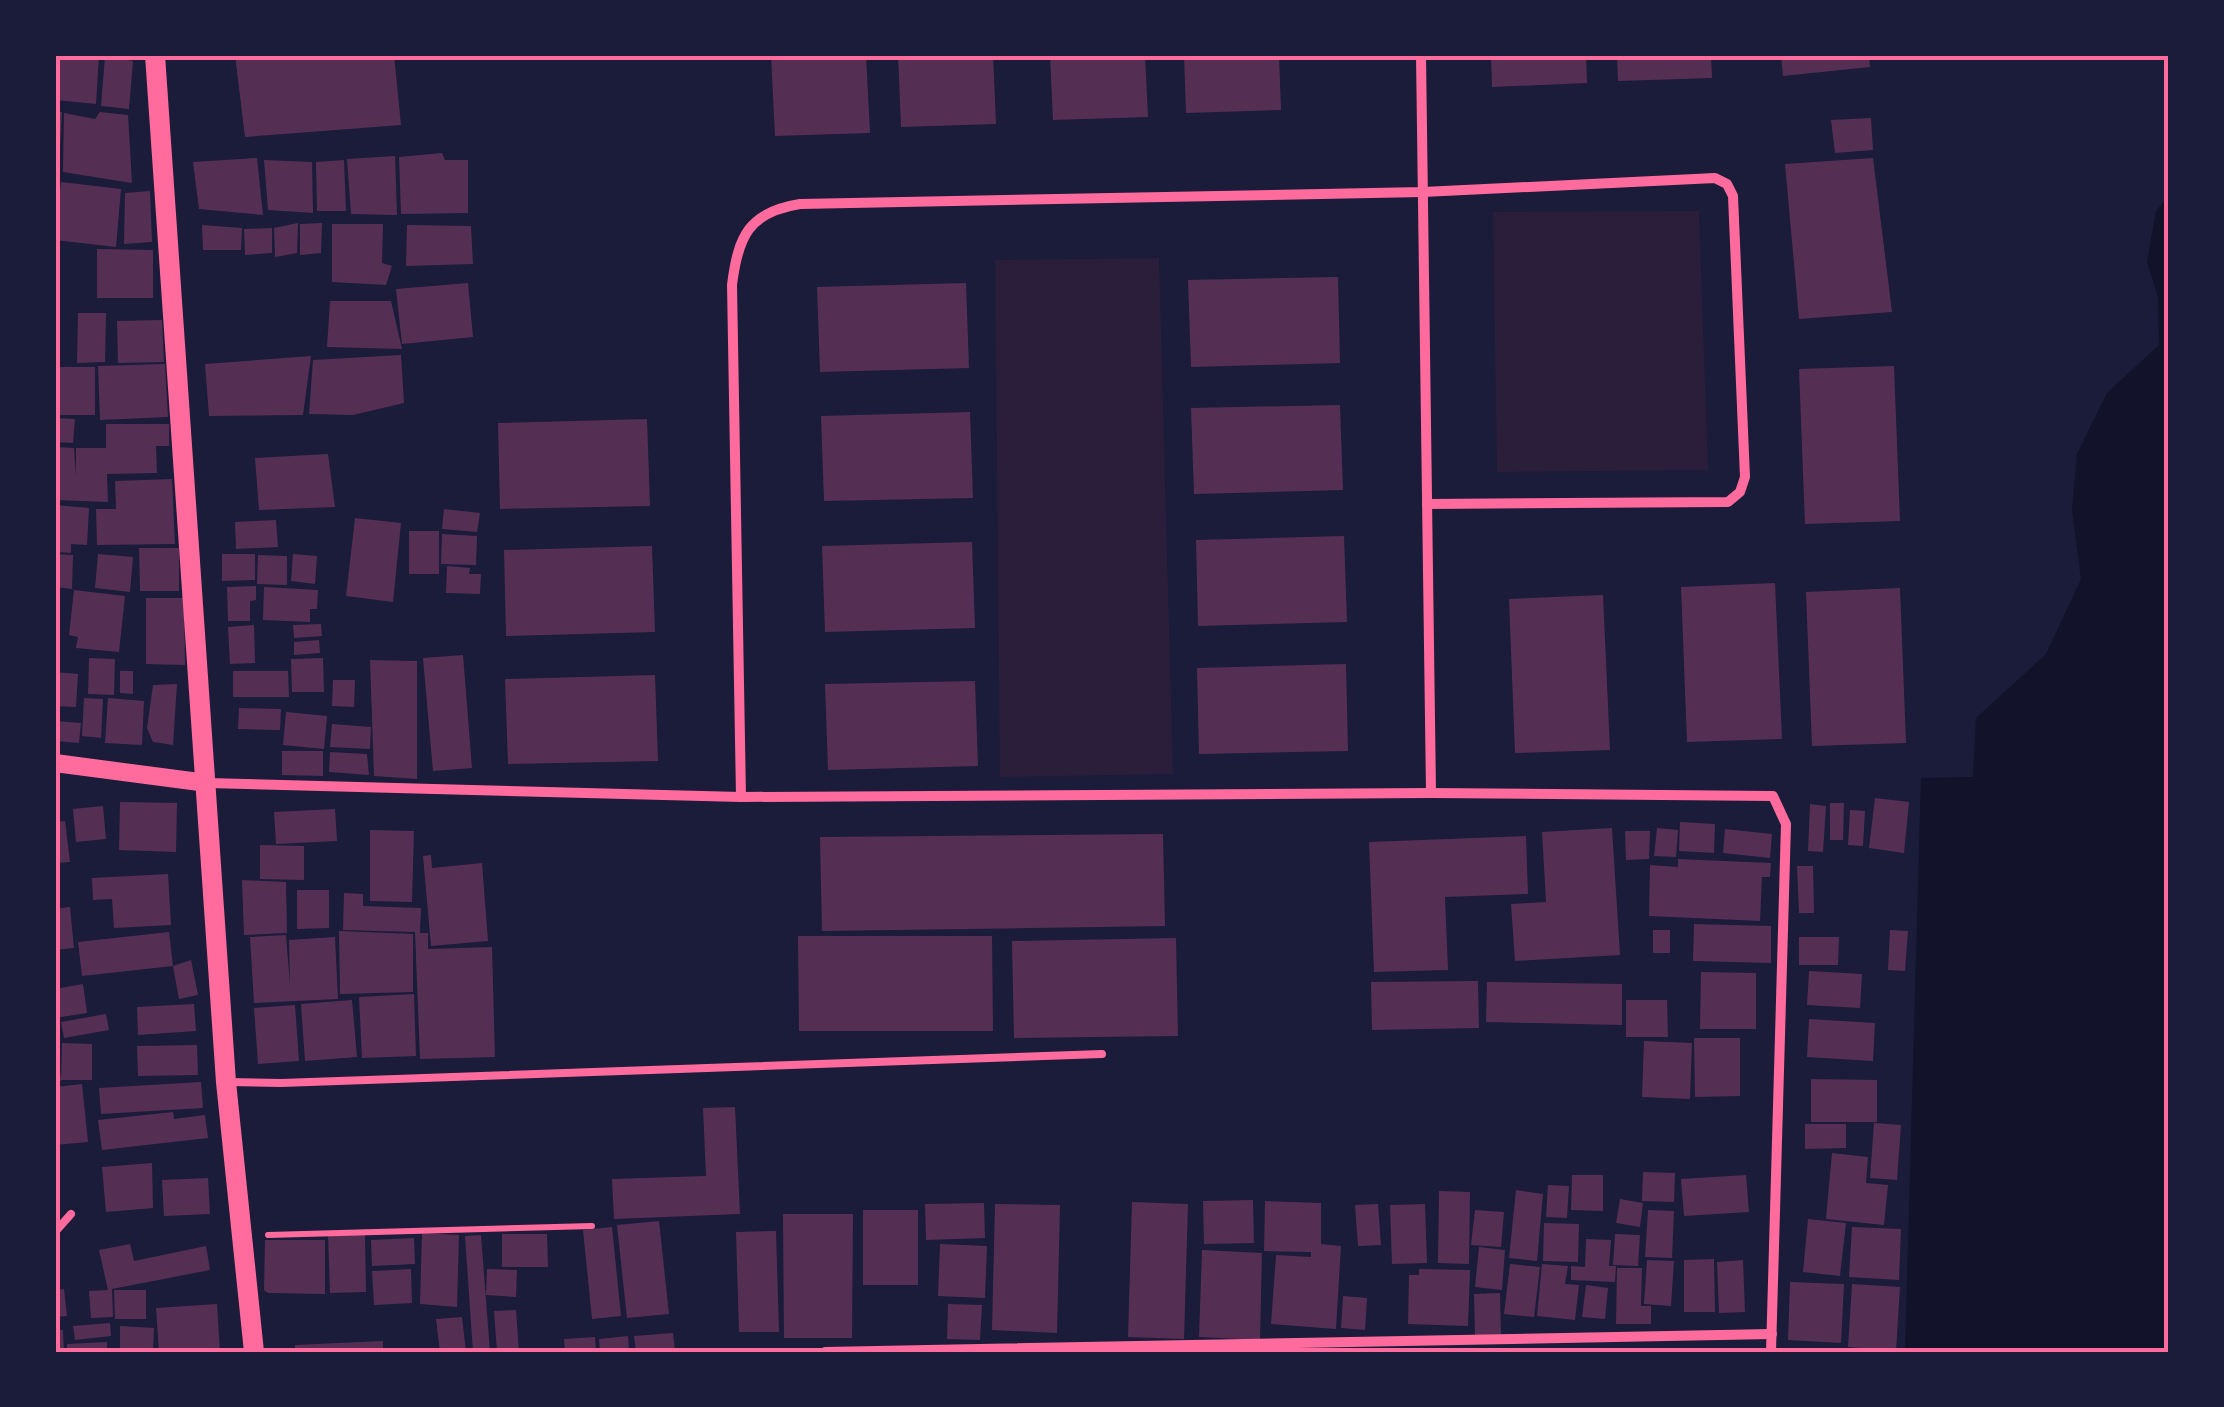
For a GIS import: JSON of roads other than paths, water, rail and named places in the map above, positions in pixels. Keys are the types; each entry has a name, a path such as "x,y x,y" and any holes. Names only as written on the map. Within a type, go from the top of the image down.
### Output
{"main road":[{"path":"155,55 226,1082 254,1352"}],"street":[{"path":"1420,55 1431,793"},
{"path":"742,797 732,285 736,258 750,226 773,209 800,204 1422,192 1715,178 1727,184 1733,196 1745,478 1740,492 1728,502 1427,504"},
{"path":"55,763 208,783 742,797 1431,793 1773,796 1786,824 1771,1352"},
{"path":"826,1352 1772,1334"}],"lane":[{"path":"226,1082 1102,1054"},
{"path":"55,1232 71,1214"}]}
